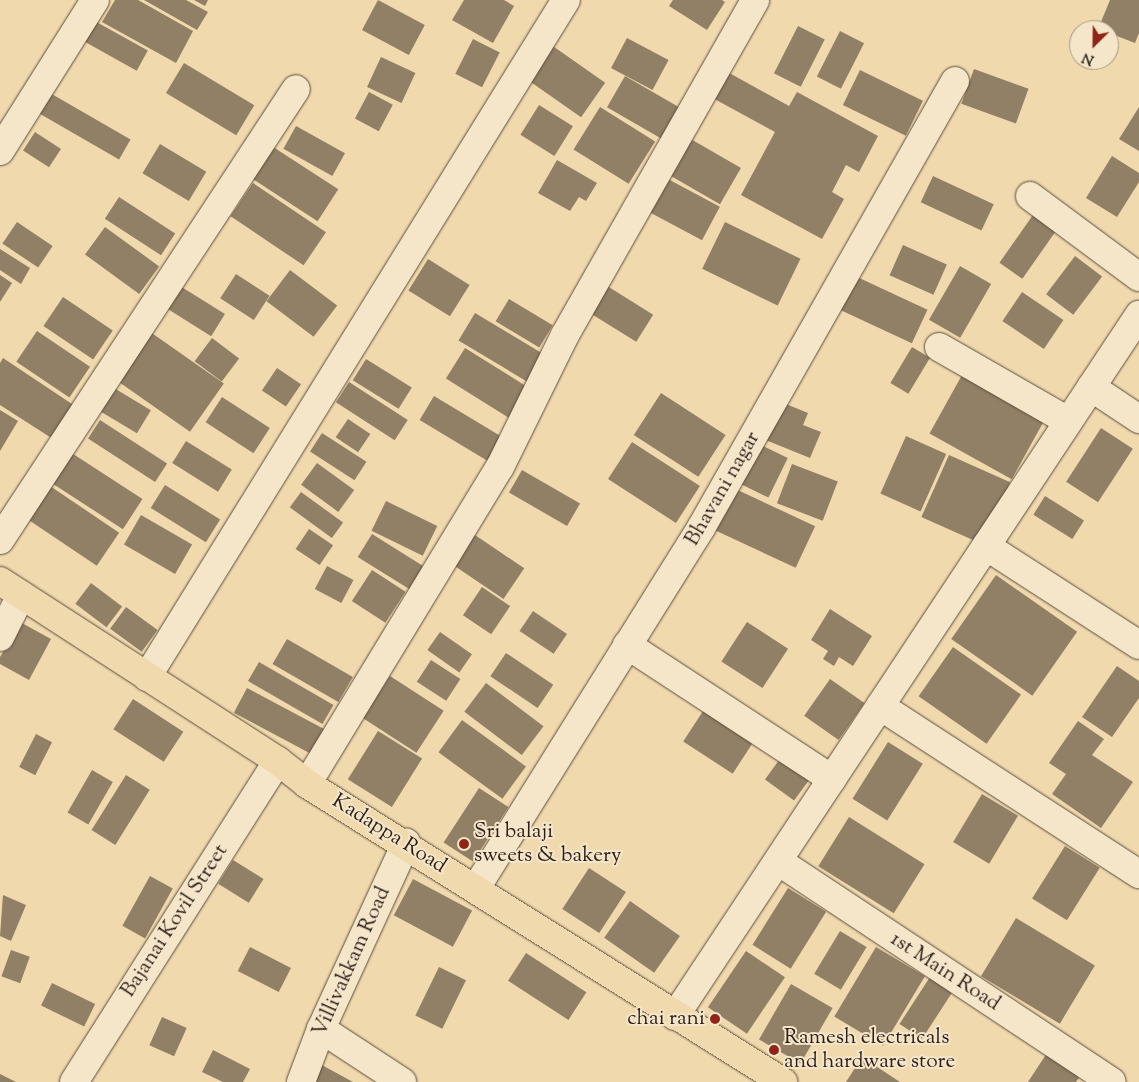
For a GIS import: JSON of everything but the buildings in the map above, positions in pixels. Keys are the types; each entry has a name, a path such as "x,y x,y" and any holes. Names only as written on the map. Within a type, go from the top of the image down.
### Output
{"main road":[{"name":"Kadappa Road","path":"11,588 278,761 307,784 406,843 782,1082"}],"street":[{"path":"0,151 95,0"},
{"path":"307,784 500,467 565,334 755,0"},
{"path":"147,677 554,4"},
{"name":"Bhavani nagar","path":"476,888 701,528 956,81"},
{"path":"0,540 296,89"},
{"path":"1030,196 1139,277"},
{"path":"676,1016 1139,315"},
{"path":"939,347 1068,421"},
{"path":"1091,387 1139,419"},
{"path":"986,546 1139,646"},
{"path":"0,637 11,588"},
{"path":"627,646 832,779"},
{"path":"880,706 1139,874"},
{"name":"Bajanai Kovil Street","path":"74,1082 278,761"},
{"name":"Villivakkam Road","path":"301,1082 321,1029 406,843"},
{"name":"1st Main Road","path":"778,861 1112,1082"},
{"path":"321,1029 402,1082"}],"place":[{"name":"Sri balaji sweets & bakery","path":"464,844"},
{"name":"chai rani","path":"715,1019"},
{"name":"Ramesh electricals and hardware store","path":"774,1050"}]}
